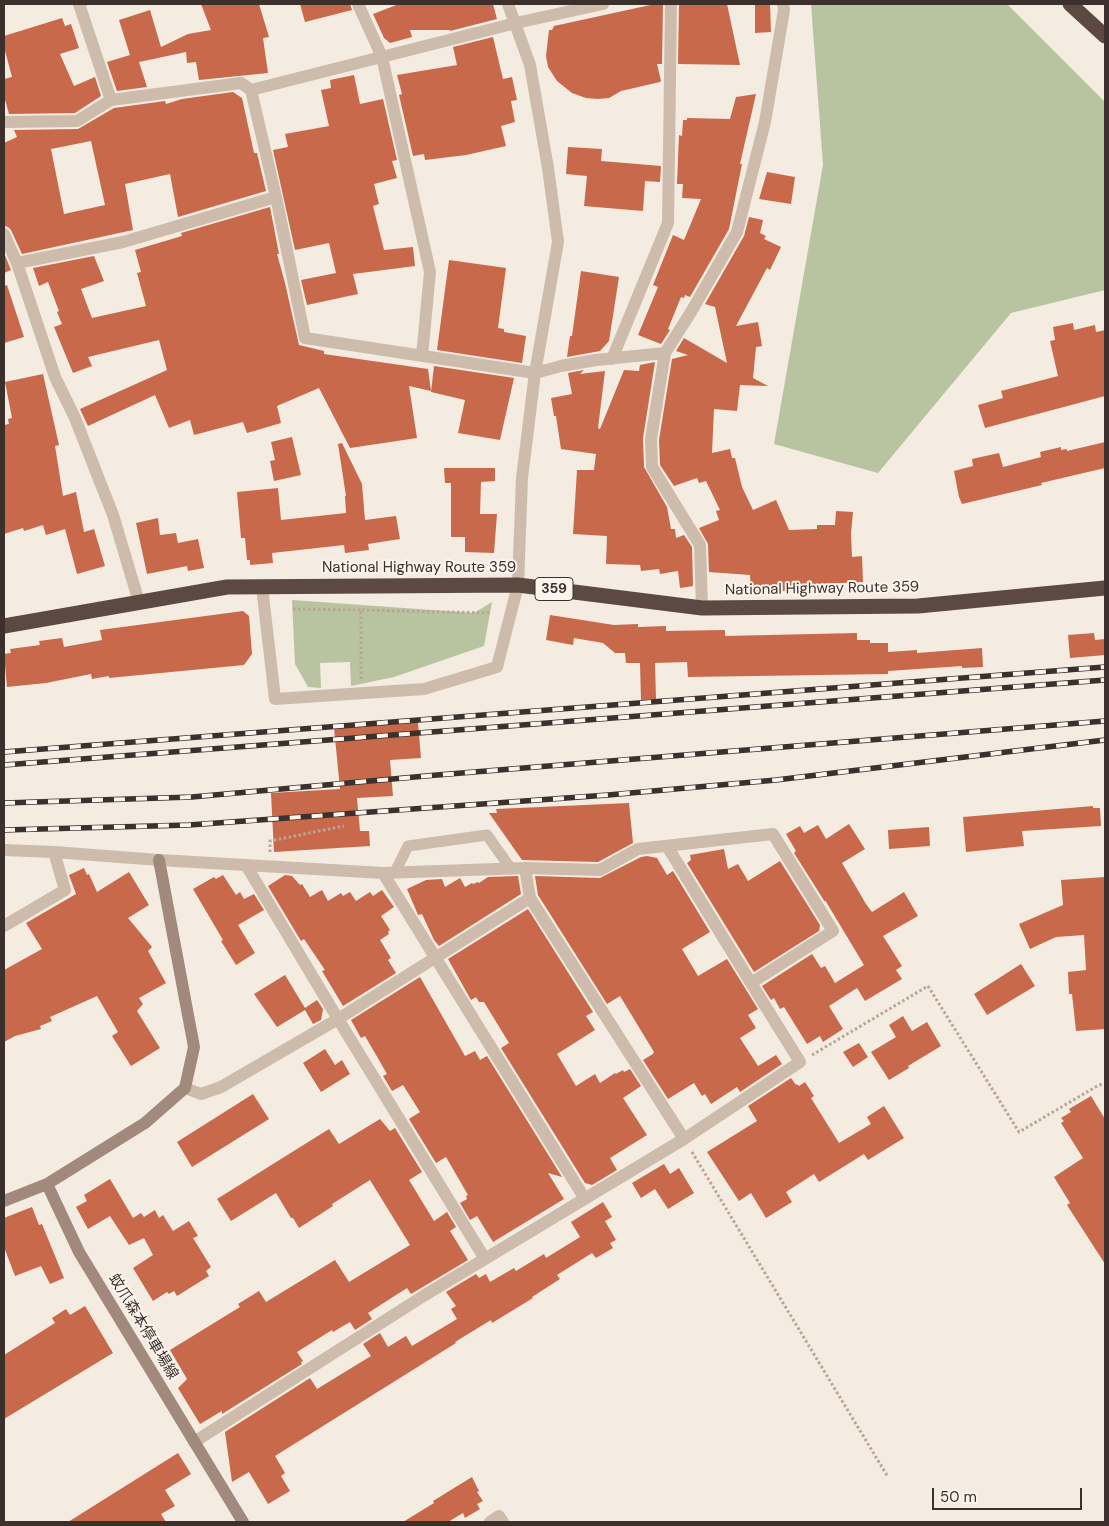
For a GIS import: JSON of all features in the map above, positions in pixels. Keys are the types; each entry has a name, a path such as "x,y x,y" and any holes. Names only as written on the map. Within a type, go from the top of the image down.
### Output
{"highway":[{"path":"1070,4 1105,36"},
{"name":"National Highway Route 359","path":"4,626 228,587 518,584 702,608 918,606 1105,588"}],"main road":[{"path":"4,1201 47,1184 145,1123 185,1088 194,1047 159,860"},
{"name":"蚊爪森本停車場線","path":"47,1184 79,1252 243,1522"}],"street":[{"path":"81,4 79,4 111,100"},
{"path":"358,4 382,57 430,272 422,356"},
{"path":"262,587 276,699 424,689 497,667 518,584 522,478 536,373 558,242 548,168 530,66 508,4"},
{"path":"251,90 516,23 604,4"},
{"path":"612,358 668,223 670,4"},
{"path":"702,608 700,545 652,467 651,439 665,354 737,232 764,122 784,10 783,4"},
{"path":"4,122 77,121 111,100 241,83 251,90 276,197 305,338 536,373 561,366 612,358 665,354"},
{"path":"18,263 123,242 276,197"},
{"path":"4,234 18,263 55,377 75,418 113,515 138,602"},
{"path":"4,850 389,872 525,868 600,870 638,849 772,834 833,931 751,983"},
{"path":"194,1442 424,1295 684,1139 800,1062 667,846"},
{"path":"4,926 65,890 54,852"},
{"path":"246,865 485,1259"},
{"path":"525,868 530,898 684,1139"},
{"path":"389,872 434,958 585,1199"},
{"path":"185,1088 201,1094 221,1087 338,1019 530,898"},
{"path":"490,1522 499,1516 503,1522"}],"lane":[{"path":"389,872 408,846 486,835 511,869"}],"path":[{"path":"293,609 490,613"},
{"path":"361,610 361,684"},
{"path":"270,840 344,826"},
{"path":"800,1062 928,986 1019,1132 1099,1085 1105,1084"},
{"path":"684,1139 888,1477"}],"green space":[{"path":"811,4 1007,4 1105,102 1105,290 1011,313 878,473 774,444 823,165"},
{"path":"292,600 474,613 492,602 484,646 394,677 351,686 350,662 320,663 321,688 308,687 295,664"}],"building":[{"path":"201,4 259,4 269,37 263,38 268,73 199,80 196,62 187,63 186,52 139,62 147,87 117,91 107,62 130,55 119,20 150,10 161,47 188,34 211,30"},
{"path":"300,4 350,4 352,10 305,22"},
{"path":"399,4 493,4 497,19 450,31 410,30 412,37 390,43 384,38 373,14"},
{"path":"655,4 663,4 662,64 657,64 660,82 621,91 609,98 598,99 586,98 572,93 557,81 548,67 546,56 549,30 552,30 554,26"},
{"path":"679,4 727,4 740,65 678,64"},
{"path":"755,4 770,4 771,32 755,33"},
{"path":"62,18 65,26 71,24 79,48 60,54 74,86 95,77 101,96 75,113 9,114 4,96 4,79 12,77 4,47 4,36"},
{"path":"493,37 503,79 512,77 517,100 511,101 515,122 501,126 506,146 466,155 425,160 424,154 413,156 399,95 402,94 397,75 457,65 453,47"},
{"path":"354,75 360,104 383,99 397,160 392,161 397,178 374,184 379,204 373,206 384,250 413,247 415,266 353,274 358,294 307,305 301,280 336,273 329,243 295,250 273,150 288,147 285,134 329,126 321,90 331,88 330,80"},
{"path":"233,92 242,98 254,153 257,153 266,191 178,217 170,174 125,184 133,230 22,254 11,230 4,226 4,143 17,137 14,130 78,129 114,108 165,101 166,104 182,99","holes":["91,141 105,205 64,214 51,149"]},
{"path":"756,94 740,164 742,164 729,229 690,297 685,295 684,298 681,297 668,329 670,330 661,344 638,335 658,287 653,285 673,235 684,240 701,199 682,198 683,184 677,184 679,135 682,136 683,120 687,120 687,118 730,119 736,97"},
{"path":"568,147 602,149 601,161 661,166 660,182 645,181 643,211 584,206 587,176 566,174"},
{"path":"767,172 795,177 791,204 759,199"},
{"path":"270,207 279,254 277,254 299,345 324,351 324,354 428,369 431,391 409,386 417,438 350,448 319,388 277,406 281,423 247,433 243,422 194,435 190,420 169,428 155,395 88,426 80,409 167,370 159,340 88,357 92,366 73,373 54,327 62,324 48,282 39,286 33,268 94,256 104,281 81,289 92,318 146,306 137,273 141,272 135,250 182,236 181,233"},
{"path":"749,217 763,220 760,233 766,236 764,239 781,247 770,270 767,268 736,326 758,322 762,346 756,347 753,378 768,386 740,385 737,411 714,409 712,453 730,449 732,458 735,458 742,487 753,510 776,500 789,530 817,529 817,525 835,525 836,511 853,512 851,533 852,557 862,556 863,582 820,584 820,590 751,592 750,575 709,572 708,544 699,528 719,520 716,511 720,510 706,481 699,483 697,478 674,486 660,465 659,440 672,359 688,355 676,351 684,338 727,363 715,307 705,304 744,236"},
{"path":"4,253 11,270 4,273"},
{"path":"449,260 506,268 498,328 504,329 504,332 526,336 522,363 437,350"},
{"path":"581,271 619,277 609,341 600,351 567,357 570,336 572,336"},
{"path":"7,285 24,337 4,343 4,286"},
{"path":"1073,323 1074,330 1095,325 1096,332 1105,330 1105,396 985,428 978,405 1003,398 1001,391 1058,376 1050,341 1055,340 1053,327"},
{"path":"655,362 643,438 644,467 667,507 671,529 675,529 676,538 684,535 692,547 693,586 680,588 678,571 660,574 659,569 641,571 640,565 606,564 607,536 573,534 577,470 594,470 596,454 561,449 551,398 572,394 568,373 584,370 580,374 605,371 598,428 600,429 624,370 639,371 640,365"},
{"path":"434,366 514,378 500,440 458,433 465,400 431,392"},
{"path":"43,374 59,445 55,446 63,496 76,492 84,532 94,529 105,566 77,574 65,529 46,535 43,525 24,531 23,528 4,534 4,425 9,424 8,419 12,418 5,382"},
{"path":"292,437 301,475 274,481 270,461 275,460 271,442"},
{"path":"1105,442 1105,468 962,504 959,497 954,471 973,466 972,459 999,453 1003,467 1041,457 1040,452 1061,447 1061,450 1067,449 1067,451"},
{"path":"342,443 362,484 365,520 396,516 400,539 368,544 369,550 345,553 344,545 272,553 273,563 250,565 250,560 247,560 245,538 241,538 237,492 278,488 281,520 346,513 346,496 338,444"},
{"path":"444,468 495,468 495,481 481,482 480,514 497,514 494,553 465,552 465,537 451,537 451,483 445,483"},
{"path":"158,518 160,535 176,533 178,543 198,539 204,568 188,571 187,566 147,574 136,523"},
{"path":"243,611 249,616 252,654 244,665 92,679 91,674 46,683 7,687 4,654 11,653 10,649 40,645 39,641 62,638 64,647 102,640 100,630"},
{"path":"550,615 614,625 638,624 638,627 666,626 666,631 725,630 725,636 857,633 857,640 870,640 870,643 888,643 888,652 917,650 917,653 982,648 983,667 962,668 962,666 888,671 888,674 688,677 687,662 655,663 656,699 641,700 640,663 626,663 625,653 615,653 603,643 574,638 573,645 546,640"},
{"path":"1094,633 1095,640 1105,639 1105,655 1070,658 1068,635"},
{"path":"418,722 421,758 390,760 393,796 357,798 360,831 369,831 370,846 274,852 271,793 340,789 334,728"},
{"path":"629,803 633,843 598,862 522,860 489,813 497,813 496,809"},
{"path":"1093,806 1093,808 1100,808 1101,826 1022,831 1024,846 966,852 963,817"},
{"path":"849,824 865,849 842,863 872,912 904,892 918,916 883,936 902,966 896,970 902,979 865,1001 857,988 829,1006 843,1029 823,1042 820,1036 807,1044 784,1007 780,1009 774,998 771,1000 762,986 812,954 821,968 825,966 835,983 864,965 794,853 796,851 786,834 800,826 804,833 818,825 826,839"},
{"path":"929,827 930,846 889,849 888,830"},
{"path":"724,849 728,869 738,864 748,881 780,861 820,925 819,931 754,972 687,863 691,860 690,855"},
{"path":"641,857 657,858 667,875 673,871 710,932 682,949 698,976 727,959 758,1009 748,1015 756,1028 740,1038 758,1066 776,1055 782,1064 740,1092 737,1087 711,1104 705,1094 702,1096 694,1083 668,1099 643,1060 654,1052 620,996 607,1004 538,895 535,876 600,878"},
{"path":"84,868 87,875 89,874 97,892 129,872 149,905 128,918 152,947 148,951 166,983 139,998 143,1004 137,1011 160,1048 131,1066 112,1036 118,1032 97,996 50,1017 52,1021 40,1026 41,1029 15,1036 4,1042 4,970 42,949 26,923 76,894 69,875"},
{"path":"223,875 236,895 240,892 244,899 254,894 264,910 238,925 255,953 236,965 193,889 214,877 216,879"},
{"path":"285,875 292,876 300,885 302,884 310,897 322,890 328,901 341,893 343,896 350,892 356,901 370,892 373,896 382,890 394,907 381,916 390,930 389,934 380,940 391,958 388,960 396,973 343,1006 322,971 325,970 304,939 301,941 268,886"},
{"path":"518,876 521,894 439,946 434,940 422,914 418,915 407,889 426,880 442,879 445,887 460,878 465,887 472,883 479,883 488,877"},
{"path":"1105,877 1105,1029 1076,1031 1072,994 1069,994 1068,972 1086,970 1084,935 1056,937 1030,949 1019,924 1063,905 1061,880"},
{"path":"528,909 593,1012 586,1016 595,1030 557,1054 576,1086 595,1074 600,1083 615,1073 630,1069 641,1086 623,1098 647,1135 610,1158 617,1170 592,1185 585,1183 501,1048 509,1043 484,1002 479,1002 476,997 471,1000 448,959"},
{"path":"1021,964 1035,986 987,1015 974,994"},
{"path":"285,975 305,1008 317,1000 323,1009 321,1020 313,1024 305,1010 277,1027 254,994"},
{"path":"420,977 465,1056 475,1051 480,1060 487,1056 562,1177 548,1173 564,1199 493,1242 477,1216 470,1220 460,1203 467,1199 466,1196 468,1195 446,1157 436,1163 409,1119 420,1112 403,1085 392,1091 383,1076 387,1074 379,1060 365,1036 361,1038 351,1020"},
{"path":"903,1016 912,1031 927,1022 941,1046 889,1080 871,1052 896,1037 889,1025"},
{"path":"859,1043 868,1057 853,1067 843,1052"},
{"path":"325,1049 335,1065 342,1060 350,1074 321,1092 303,1063"},
{"path":"791,1078 799,1086 805,1082 814,1096 811,1098 839,1143 871,1124 867,1117 884,1106 904,1138 868,1160 864,1154 819,1182 814,1174 786,1192 792,1202 766,1218 751,1193 739,1201 707,1152 757,1121 748,1106"},
{"path":"253,1094 269,1119 192,1167 177,1142"},
{"path":"1091,1096 1105,1119 1105,1264 1067,1205 1070,1203 1054,1177 1083,1158 1061,1123 1064,1121 1061,1118 1071,1112 1069,1109"},
{"path":"380,1119 390,1131 395,1128 422,1172 409,1180 434,1221 447,1212 456,1227 450,1231 468,1260 411,1294 407,1288 368,1313 372,1319 355,1330 350,1322 333,1332 332,1330 297,1352 303,1361 301,1362 302,1364 222,1414 222,1411 200,1424 178,1388 187,1379 170,1350 240,1307 238,1304 259,1291 266,1302 335,1260 349,1282 410,1245 370,1180 299,1228 276,1193 231,1221 217,1199 329,1129 339,1144"},
{"path":"664,1164 670,1174 679,1168 694,1193 668,1209 655,1189 641,1198 632,1183"},
{"path":"110,1179 133,1218 141,1213 144,1217 155,1210 159,1218 163,1215 173,1231 189,1221 198,1236 193,1238 211,1267 206,1271 209,1276 177,1296 174,1291 169,1294 167,1292 153,1301 133,1268 153,1255 144,1238 129,1245 110,1216 88,1229 76,1207 87,1201 84,1195"},
{"path":"603,1202 612,1217 605,1221 616,1240 610,1243 613,1248 596,1258 592,1253 557,1275 560,1279 533,1298 492,1323 491,1320 455,1342 275,1456 285,1473 281,1476 290,1491 268,1504 249,1472 232,1482 225,1432 310,1378 317,1389 371,1356 363,1344 380,1333 388,1347 406,1336 412,1346 457,1319 451,1309 456,1306 446,1292 476,1274 479,1278 486,1274 490,1282 514,1268 516,1271 544,1254 546,1258 580,1237 571,1222"},
{"path":"32,1207 39,1225 42,1224 64,1278 50,1284 41,1266 15,1276 4,1247 4,1218"},
{"path":"85,1306 113,1353 4,1419 4,1355 55,1323 52,1318 66,1309 70,1315"},
{"path":"178,1453 191,1474 165,1490 175,1506 161,1514 166,1522 68,1522"},
{"path":"472,1477 479,1491 477,1492 483,1501 477,1504 480,1509 465,1518 463,1513 448,1522 403,1522 434,1503 433,1501"}],"railway":[{"path":"4,752 1105,667"},
{"path":"4,765 1105,680"},
{"path":"4,803 192,797 437,775 1105,721"},
{"path":"4,830 189,825 608,795 776,780 1105,740"}]}
